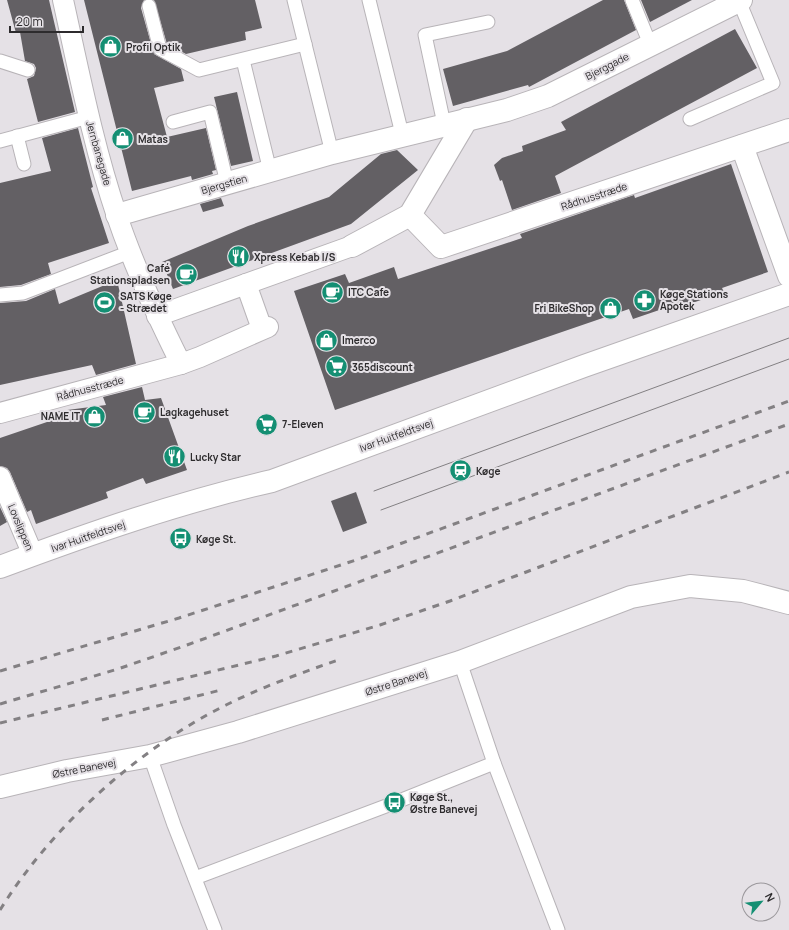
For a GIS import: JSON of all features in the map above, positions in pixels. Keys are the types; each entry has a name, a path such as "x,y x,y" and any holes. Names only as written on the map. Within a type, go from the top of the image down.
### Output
{"street":[{"name":"Jernbanegade","path":"63,0 72,60 117,215 130,252 154,309 181,364"},
{"name":"Bjerggade","path":"332,153 402,134 506,110 548,96 650,44 740,1"},
{"path":"154,309 246,284 352,246 410,215 467,119"},
{"name":"Rådhusstræde","path":"410,215 441,247 789,130"},
{"path":"742,146 789,276"},
{"name":"Bjergstien","path":"117,215 332,153"},
{"name":"Rådhusstræde","path":"0,413 181,364 265,328 246,284"},
{"name":"Ivar Huitfeldtsvej","path":"0,568 33,555 160,512 241,488 272,481 584,366 789,294"},
{"name":"Lovslippen","path":"0,477 33,555"},
{"name":"Østre Banevej","path":"0,787 67,771 150,756 238,732 460,662 631,598 690,586 743,591 789,603"}],"lane":[{"path":"294,0 332,153"},
{"path":"369,0 402,134"},
{"path":"632,0 650,44"},
{"path":"690,119 773,83 740,1"},
{"path":"149,6 160,49 199,70 305,44"},
{"path":"444,124 425,35 488,22"},
{"path":"243,60 270,171"},
{"path":"0,61 28,70"},
{"path":"173,122 210,112 227,183"},
{"path":"0,140 89,117"},
{"path":"17,136 24,164"},
{"path":"0,295 22,293 130,252"},
{"path":"460,662 494,763 558,930"},
{"path":"150,756 215,930"},
{"path":"195,878 394,803 494,763"}],"building":[{"path":"7,0 49,0 75,112 38,122 27,79 34,76 36,68 34,64 25,61 20,32 16,33"},
{"path":"84,0 144,0 141,8 154,54 181,69 184,81 154,88 167,137 206,128 216,170 212,171 213,174 192,180 191,176 132,191"},
{"path":"154,0 255,0 262,28 245,32 246,40 186,54 167,44"},
{"path":"603,0 624,0 636,30 529,87 528,85 453,106 443,69 507,51"},
{"path":"641,0 692,0 650,22"},
{"path":"735,29 757,68 555,176 561,193 512,210 502,180 500,181 494,165 502,158 523,151 522,146 566,130 561,122"},
{"path":"237,92 253,161 231,166 214,97"},
{"path":"78,128 93,187 91,188 109,243 48,263 51,274 21,285 0,287 0,183 51,171 42,138"},
{"path":"397,150 418,170 351,224 173,289 162,262 248,226 329,197 381,154"},
{"path":"731,164 768,272 722,288 724,292 672,310 671,306 633,319 629,309 335,410 294,291 345,274 349,283 394,267 398,279 522,238 520,234 634,195 635,198"},
{"path":"221,198 224,206 203,212 200,204"},
{"path":"117,280 136,364 96,375 92,365 0,385 0,303 26,301 55,289 59,304"},
{"path":"142,387 145,400 161,398 187,470 146,484 143,478 106,492 108,498 36,524 31,510 27,512 10,472 7,468 0,466 0,438 47,422 44,413 106,405 103,397"},
{"path":"356,492 367,523 343,532 331,501"},
{"path":"0,507 7,522 0,526"}],"tram line":[{"path":"374,491 789,338"},
{"path":"381,510 789,359"}],"railway":[{"path":"0,671 179,618 356,560 789,401"},
{"path":"0,704 118,669 187,645 789,424"},
{"path":"0,723 276,656 380,625 450,601 789,472"},
{"path":"0,910 21,879 71,820 100,792 161,744 193,723 240,698 338,660"},
{"path":"102,720 221,690"}],"place":[{"name":"Profil Optik","path":"111,47"},
{"name":"Matas","path":"123,139"},
{"name":"Xpress Kebab I/S","path":"238,257"},
{"name":"Café Stationspladsen","path":"186,274"},
{"name":"ITC Cafe","path":"332,292"},
{"name":"Køge Stations Apotek","path":"645,300"},
{"name":"SATS Køge - Strædet","path":"104,302"},
{"name":"Fri BikeShop","path":"610,308"},
{"name":"Imerco","path":"327,340"},
{"name":"365discount","path":"336,367"},
{"name":"Lagkagehuset","path":"144,412"},
{"name":"NAME IT","path":"95,416"},
{"name":"7-Eleven","path":"266,424"},
{"name":"Lucky Star","path":"175,457"},
{"name":"Køge","path":"460,471"},
{"name":"Køge St.","path":"180,539"},
{"name":"Køge St., Østre Banevej","path":"394,803"}]}
